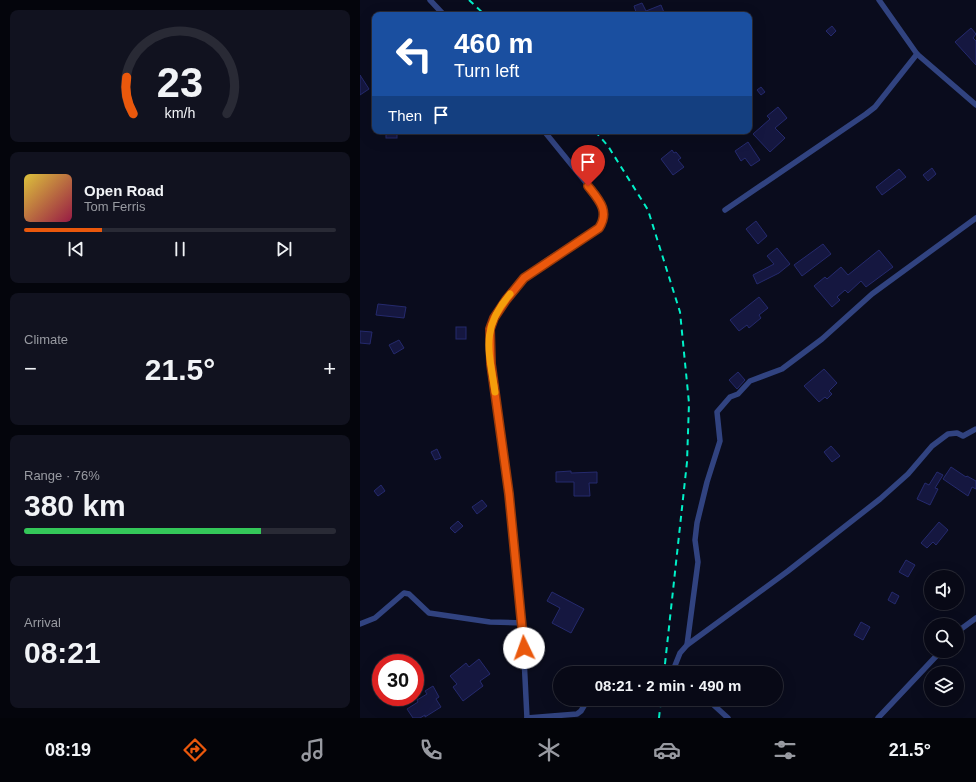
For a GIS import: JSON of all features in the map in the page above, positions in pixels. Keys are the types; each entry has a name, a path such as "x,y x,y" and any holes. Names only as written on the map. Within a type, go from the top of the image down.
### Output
{"street":[{"path":"430,0 441,12"},
{"path":"879,0 917,54 976,105"},
{"path":"725,210 875,107 917,54"},
{"path":"546,134 596,195 604,211 604,220 599,228 524,278 506,300 494,318 490,329 491,364 509,494 523,623 527,718 577,714 584,706"},
{"path":"687,645 698,562 695,540 697,523 706,482 720,441 717,412 730,397 738,394 750,381 782,369 822,338 872,294 976,218"},
{"path":"675,666 680,654 687,645 747,599 788,572 880,499 908,474 932,446 948,434 957,433 963,436 976,429"},
{"path":"360,624 375,618 404,593 409,594 430,613 490,622 523,623"},
{"path":"964,627 976,618"},
{"path":"878,718 934,658"},
{"path":"715,706 728,718"}],"building":[{"path":"642,3 646,11 661,5 664,12 636,12 634,6"},
{"path":"832,26 836,31 831,36 826,31"},
{"path":"971,28 976,34 973,38 976,41 976,65 955,42"},
{"path":"360,75 369,89 360,95"},
{"path":"761,87 765,92 761,95 757,90"},
{"path":"778,107 787,118 775,128 785,138 770,152 753,134 770,119 767,116"},
{"path":"386,134 397,134 397,138 386,138"},
{"path":"748,142 760,160 751,166 745,158 741,161 735,151"},
{"path":"672,150 681,158 678,160 684,167 673,175 661,159"},
{"path":"932,168 936,174 928,181 923,175"},
{"path":"899,169 906,177 882,195 876,187"},
{"path":"756,221 767,236 758,244 746,229"},
{"path":"823,244 831,254 802,276 794,265"},
{"path":"777,248 790,264 779,273 757,284 753,275 774,264 767,256"},
{"path":"879,250 893,267 866,287 861,281 848,293 845,290 837,297 840,300 832,307 814,286 825,277 827,279 841,267 848,275"},
{"path":"759,297 768,308 759,315 761,318 749,328 747,325 739,331 730,320"},
{"path":"378,304 406,307 404,318 376,315"},
{"path":"456,327 466,327 466,339 456,339"},
{"path":"360,331 372,332 370,344 360,343"},
{"path":"399,340 404,348 394,354 389,345"},
{"path":"824,369 837,383 829,391 832,394 827,399 825,397 819,402 804,386"},
{"path":"738,372 745,380 737,389 729,380"},
{"path":"831,446 840,456 832,462 824,452"},
{"path":"437,449 441,458 435,460 431,452"},
{"path":"951,467 966,477 967,476 976,481 976,489 972,487 968,496 943,479"},
{"path":"571,471 571,473 597,472 597,483 589,483 590,496 574,496 574,482 556,482 556,472"},
{"path":"937,472 943,475 935,488 938,489 930,505 917,499 925,483 929,485"},
{"path":"381,485 385,491 378,496 374,491"},
{"path":"482,500 487,506 477,514 472,507"},
{"path":"458,521 463,526 455,533 450,528"},
{"path":"939,522 948,530 936,545 933,542 927,548 921,543"},
{"path":"906,560 915,565 908,577 899,572"},
{"path":"552,592 584,609 571,633 552,623 560,608 547,601"},
{"path":"892,592 899,596 895,604 888,600"},
{"path":"861,622 870,627 863,640 854,635"},
{"path":"479,659 490,674 480,681 483,686 463,701 453,687 457,684 450,676 466,663 469,667"},
{"path":"433,686 439,697 436,699 441,707 425,717 425,715 420,718 413,718 407,709 412,706 424,706 424,696 427,694 425,691"}],"railway":[{"path":"469,0 482,12"},
{"path":"598,134 608,146 648,210 680,312 689,403 687,462 665,666"},
{"path":"659,718 660,706"}],"slow traffic":[{"path":"495,392 489,339 490,329 494,318 510,294"}],"route":[{"path":"524,648 524,634 509,494 491,364 489,339 490,329 494,318 524,278 599,228 604,220 604,211 596,195 588,186"}]}
